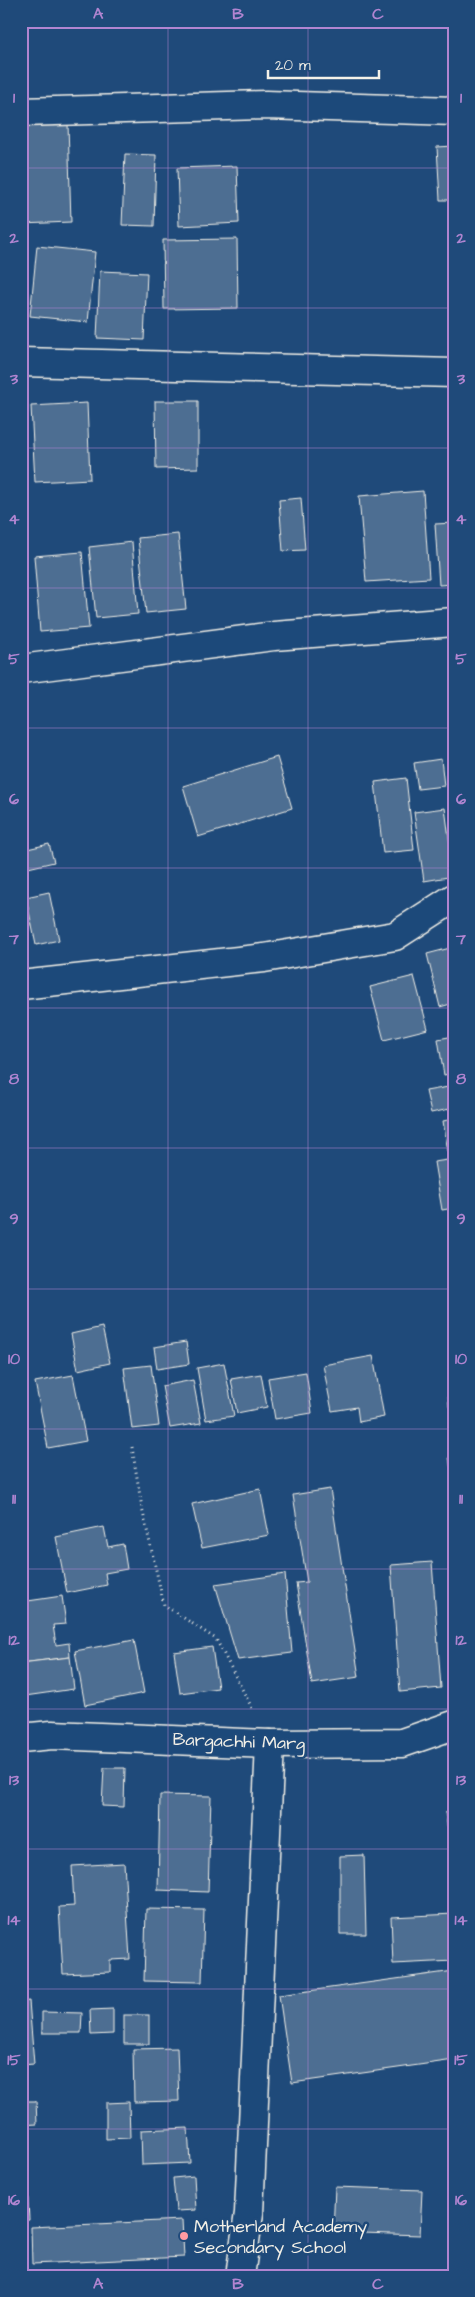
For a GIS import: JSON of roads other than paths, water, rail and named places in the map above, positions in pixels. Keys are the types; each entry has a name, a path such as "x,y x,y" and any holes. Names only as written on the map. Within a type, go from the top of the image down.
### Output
{"street":[{"path":"21,112 266,105 454,111"},
{"path":"21,362 454,373"},
{"path":"21,669 274,636 454,622"},
{"path":"21,985 264,958 395,936 454,898"},
{"name":"Bargachhi Marg","path":"21,1738 52,1735 270,1744 402,1743 454,1725"},
{"path":"240,2276 249,2213 270,1744"}],"place":[{"name":"Motherland Academy Secondary School","path":"184,2236"}]}
